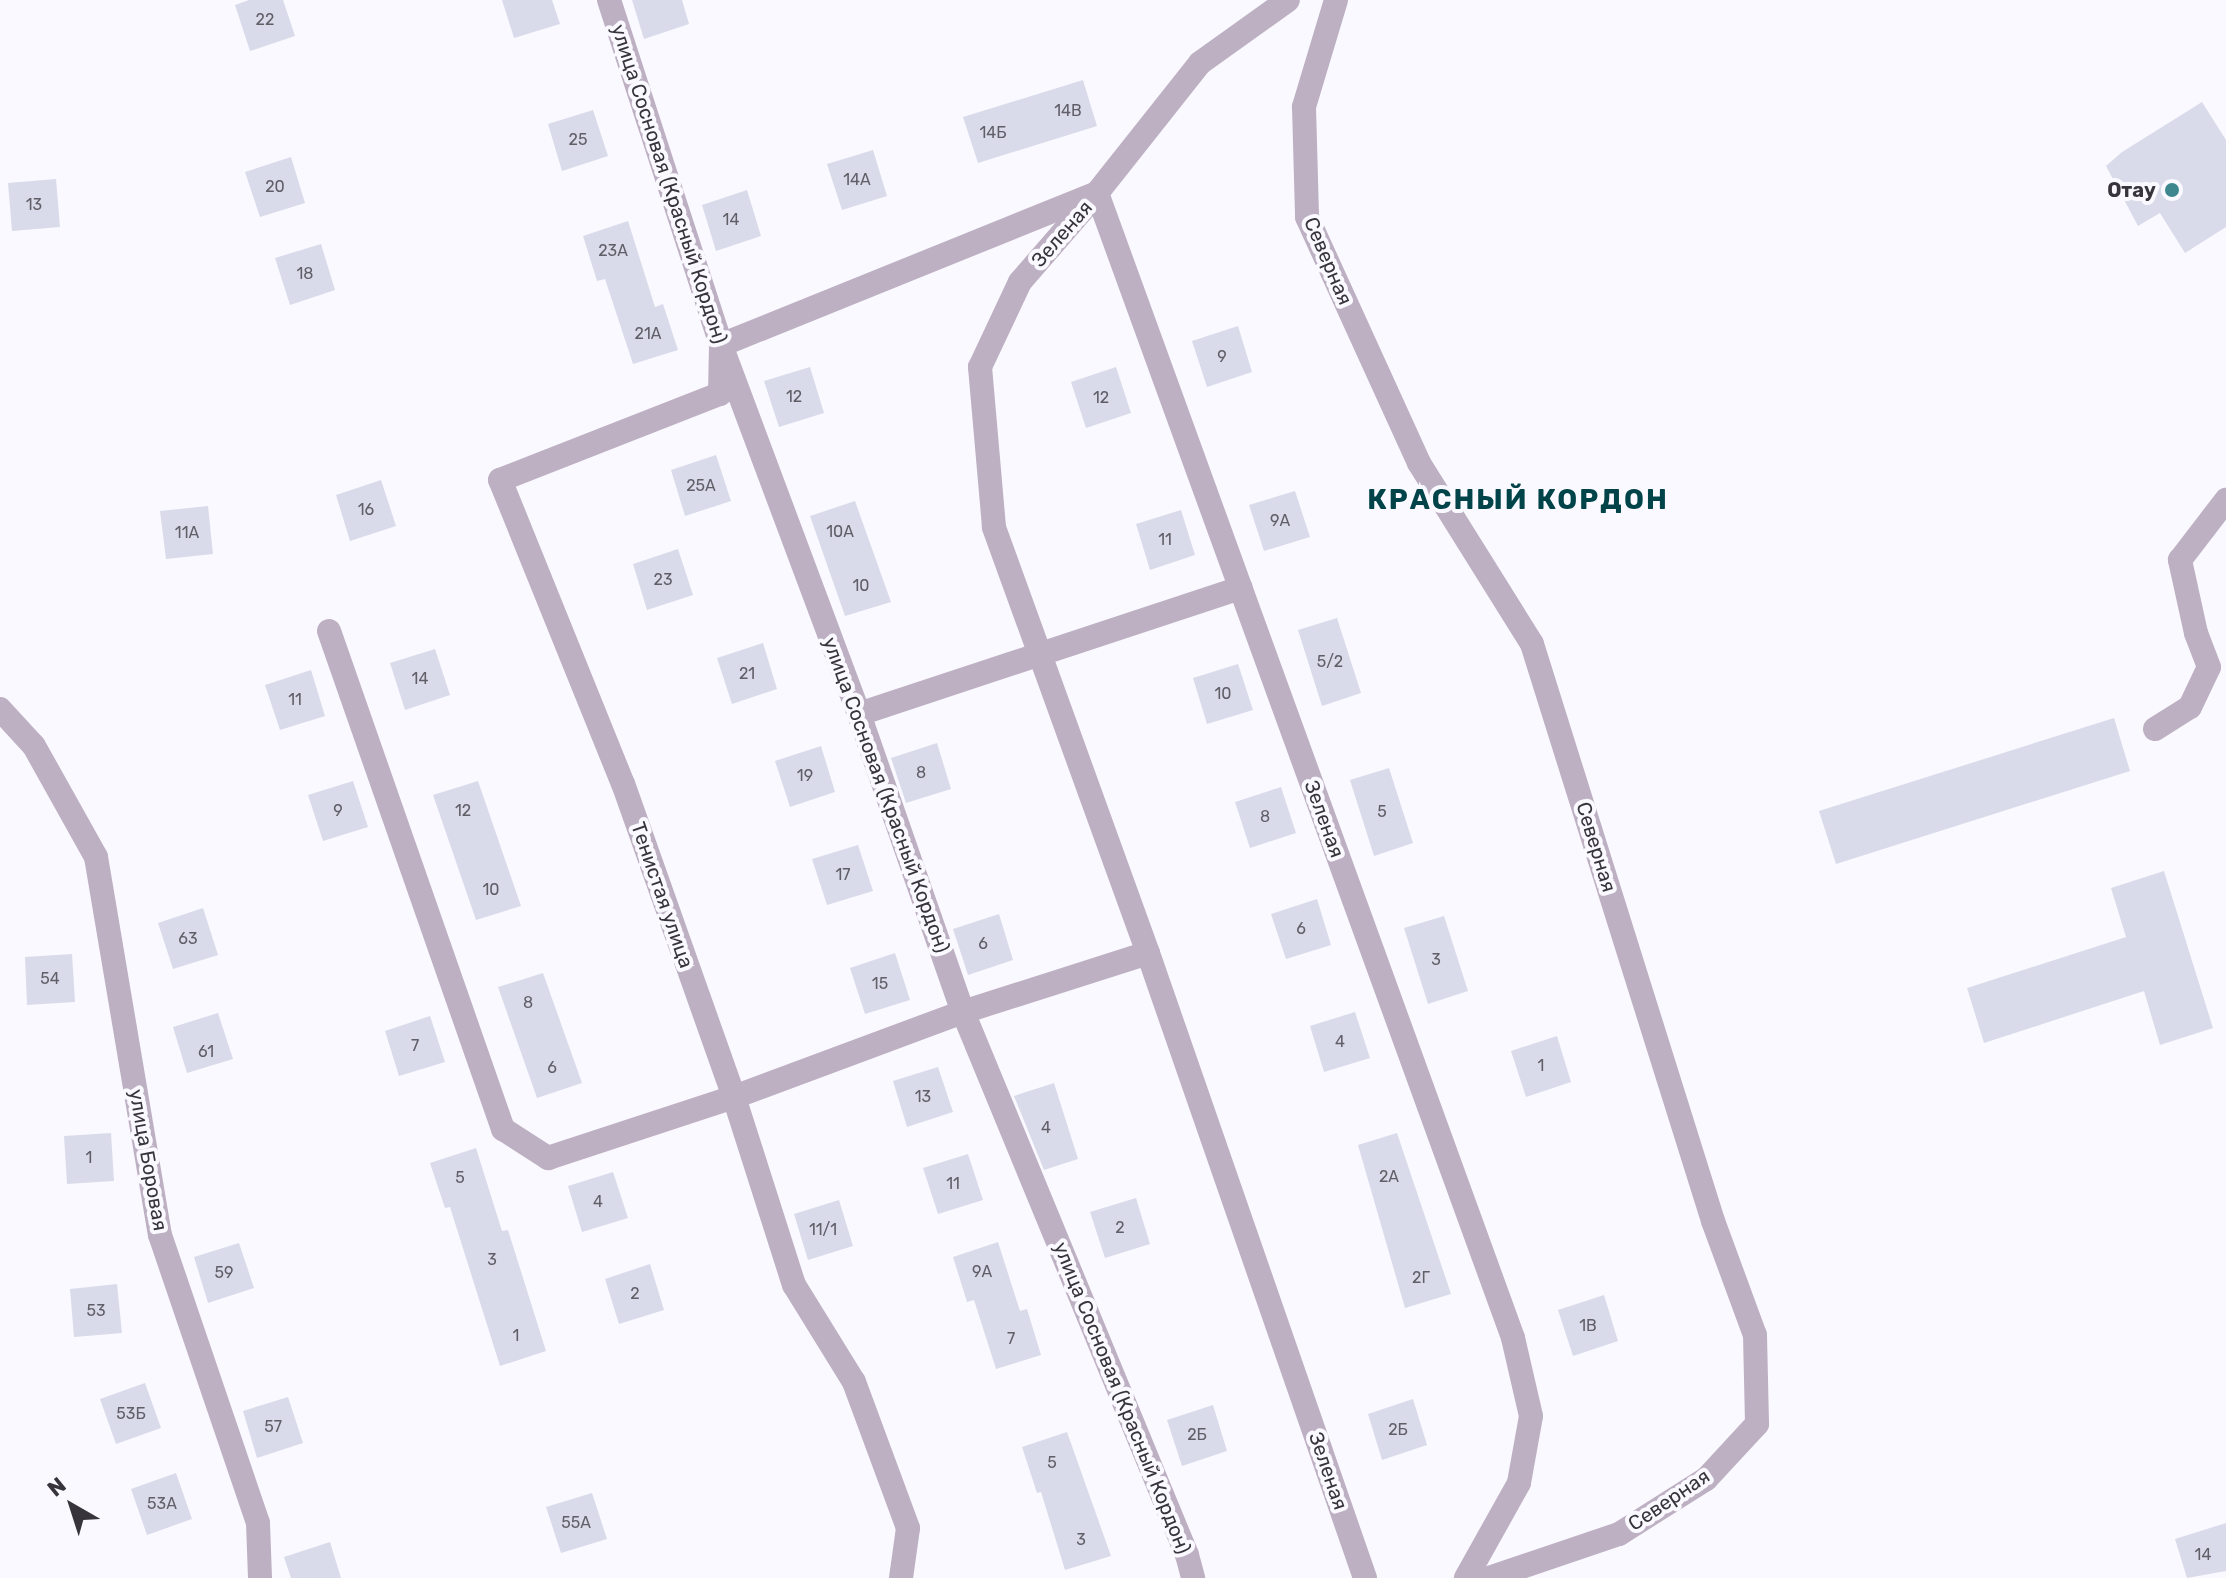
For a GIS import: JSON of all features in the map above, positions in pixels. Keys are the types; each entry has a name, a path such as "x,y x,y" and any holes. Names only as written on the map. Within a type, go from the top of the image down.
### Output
{"street":[{"name":"улица Сосновая (Красный Кордон)","path":"609,0 721,345 859,714 963,1012 1187,1555 1193,1578"},
{"path":"721,345 1097,193 1200,63 1288,0"},
{"name":"Северная","path":"1336,0 1304,107 1307,217 1419,463 1532,644 1713,1221 1755,1335 1757,1424 1706,1479 1619,1534 1489,1578"},
{"name":"Зеленая","path":"1365,1578 1148,953 994,527 980,367 1020,282 1097,193 1513,1338 1531,1416 1519,1483 1466,1578"},
{"name":"Тенистая улица","path":"721,345 720,394 500,480 623,784 734,1097 794,1285 854,1382 908,1528 901,1578"},
{"path":"2155,729 2190,707 2209,667 2196,633 2180,560 2226,500"},
{"path":"859,714 1041,657 1241,588"},
{"path":"329,631 503,1129 548,1158 734,1097 963,1012 1148,953"},
{"name":"улица Боровая","path":"0,709 34,746 96,857 160,1235 258,1523 260,1578"}],"building":[{"path":"249,0 283,0 295,36 250,51 235,5"},
{"path":"502,0 552,0 560,24 514,38"},
{"path":"632,0 682,0 689,24 644,39"},
{"path":"1083,80 1097,126 978,163 963,117"},
{"name":"Отау","path":"2202,102 2226,140 2226,227 2185,253 2160,213 2138,226 2106,166 2122,152"},
{"path":"593,110 608,156 562,171 548,124"},
{"path":"873,150 887,196 842,210 827,164"},
{"path":"291,157 305,203 260,217 245,172"},
{"path":"56,179 60,227 12,231 8,183"},
{"path":"747,190 761,236 716,251 702,205"},
{"path":"628,221 655,307 663,304 678,350 633,364 605,279 597,281 583,236"},
{"path":"321,244 335,290 290,305 275,258"},
{"path":"1238,326 1252,372 1207,387 1192,341"},
{"path":"810,367 824,413 779,427 764,381"},
{"path":"1116,367 1131,413 1086,428 1071,382"},
{"path":"716,455 731,501 685,516 671,470"},
{"path":"381,480 396,526 350,541 336,495"},
{"path":"1295,491 1310,537 1264,551 1249,505"},
{"path":"855,501 891,602 845,616 810,516"},
{"path":"208,506 213,554 166,559 160,511"},
{"path":"1181,510 1195,555 1150,570 1136,524"},
{"path":"678,549 693,595 647,610 633,564"},
{"path":"1337,618 1361,693 1322,706 1298,630"},
{"path":"763,643 777,689 732,704 717,658"},
{"path":"435,649 450,695 405,710 390,663"},
{"path":"1238,664 1253,710 1207,724 1193,678"},
{"path":"311,670 325,716 280,730 265,685"},
{"path":"2114,718 2130,771 1836,864 1819,811"},
{"path":"937,743 951,789 906,803 891,758"},
{"path":"821,746 835,792 790,807 775,761"},
{"path":"1389,768 1413,843 1374,856 1350,780"},
{"path":"353,781 368,827 323,841 308,795"},
{"path":"478,781 521,906 476,920 433,795"},
{"path":"1281,787 1296,833 1250,848 1235,802"},
{"path":"858,845 873,891 827,905 812,859"},
{"path":"2164,871 2213,1028 2160,1045 2144,991 1984,1043 1967,988 2126,937 2111,888"},
{"path":"1317,899 1331,945 1286,959 1271,914"},
{"path":"203,908 218,955 173,969 158,923"},
{"path":"999,914 1013,960 968,975 953,929"},
{"path":"1444,916 1468,991 1428,1004 1404,928"},
{"path":"895,953 910,1000 865,1014 850,968"},
{"path":"72,954 75,1002 27,1005 25,957"},
{"path":"543,973 582,1083 537,1098 498,987"},
{"path":"1355,1012 1370,1058 1324,1072 1310,1026"},
{"path":"218,1013 233,1059 187,1073 173,1027"},
{"path":"430,1016 445,1062 399,1076 385,1031"},
{"path":"1557,1036 1571,1082 1526,1097 1511,1051"},
{"path":"938,1067 953,1112 907,1127 893,1081"},
{"path":"1054,1083 1078,1159 1044,1170 1014,1096"},
{"path":"111,1133 114,1181 67,1184 64,1136"},
{"path":"1397,1133 1451,1294 1405,1308 1358,1145"},
{"path":"476,1148 502,1231 508,1230 546,1351 500,1366 450,1207 445,1208 430,1163"},
{"path":"968,1154 983,1200 938,1214 923,1168"},
{"path":"613,1172 628,1218 582,1232 568,1186"},
{"path":"1136,1198 1150,1244 1105,1258 1090,1212"},
{"path":"839,1200 853,1246 808,1260 794,1214"},
{"path":"998,1242 1020,1311 1027,1309 1041,1355 996,1369 974,1300 967,1302 953,1257"},
{"path":"239,1243 254,1288 208,1303 194,1257"},
{"path":"650,1264 664,1310 619,1324 605,1279"},
{"path":"117,1284 122,1333 74,1337 70,1289"},
{"path":"1604,1295 1618,1341 1573,1356 1558,1310"},
{"path":"145,1383 161,1428 116,1444 100,1399"},
{"path":"288,1397 303,1443 257,1458 243,1411"},
{"path":"1413,1399 1427,1445 1382,1460 1368,1414"},
{"path":"1213,1405 1227,1451 1182,1466 1167,1420"},
{"path":"1067,1432 1111,1556 1065,1570 1041,1492 1037,1493 1022,1447"},
{"path":"176,1473 192,1519 147,1535 131,1489"},
{"path":"592,1493 607,1539 561,1553 546,1507"},
{"path":"2226,1523 2226,1571 2187,1578 2175,1539"},
{"path":"330,1542 341,1578 291,1578 284,1557"}],"place":[{"name":"Отау","path":"2172,190"}],"district":[{"name":"КРАСНЫЙ КОРДОН","path":"1518,500"}]}
